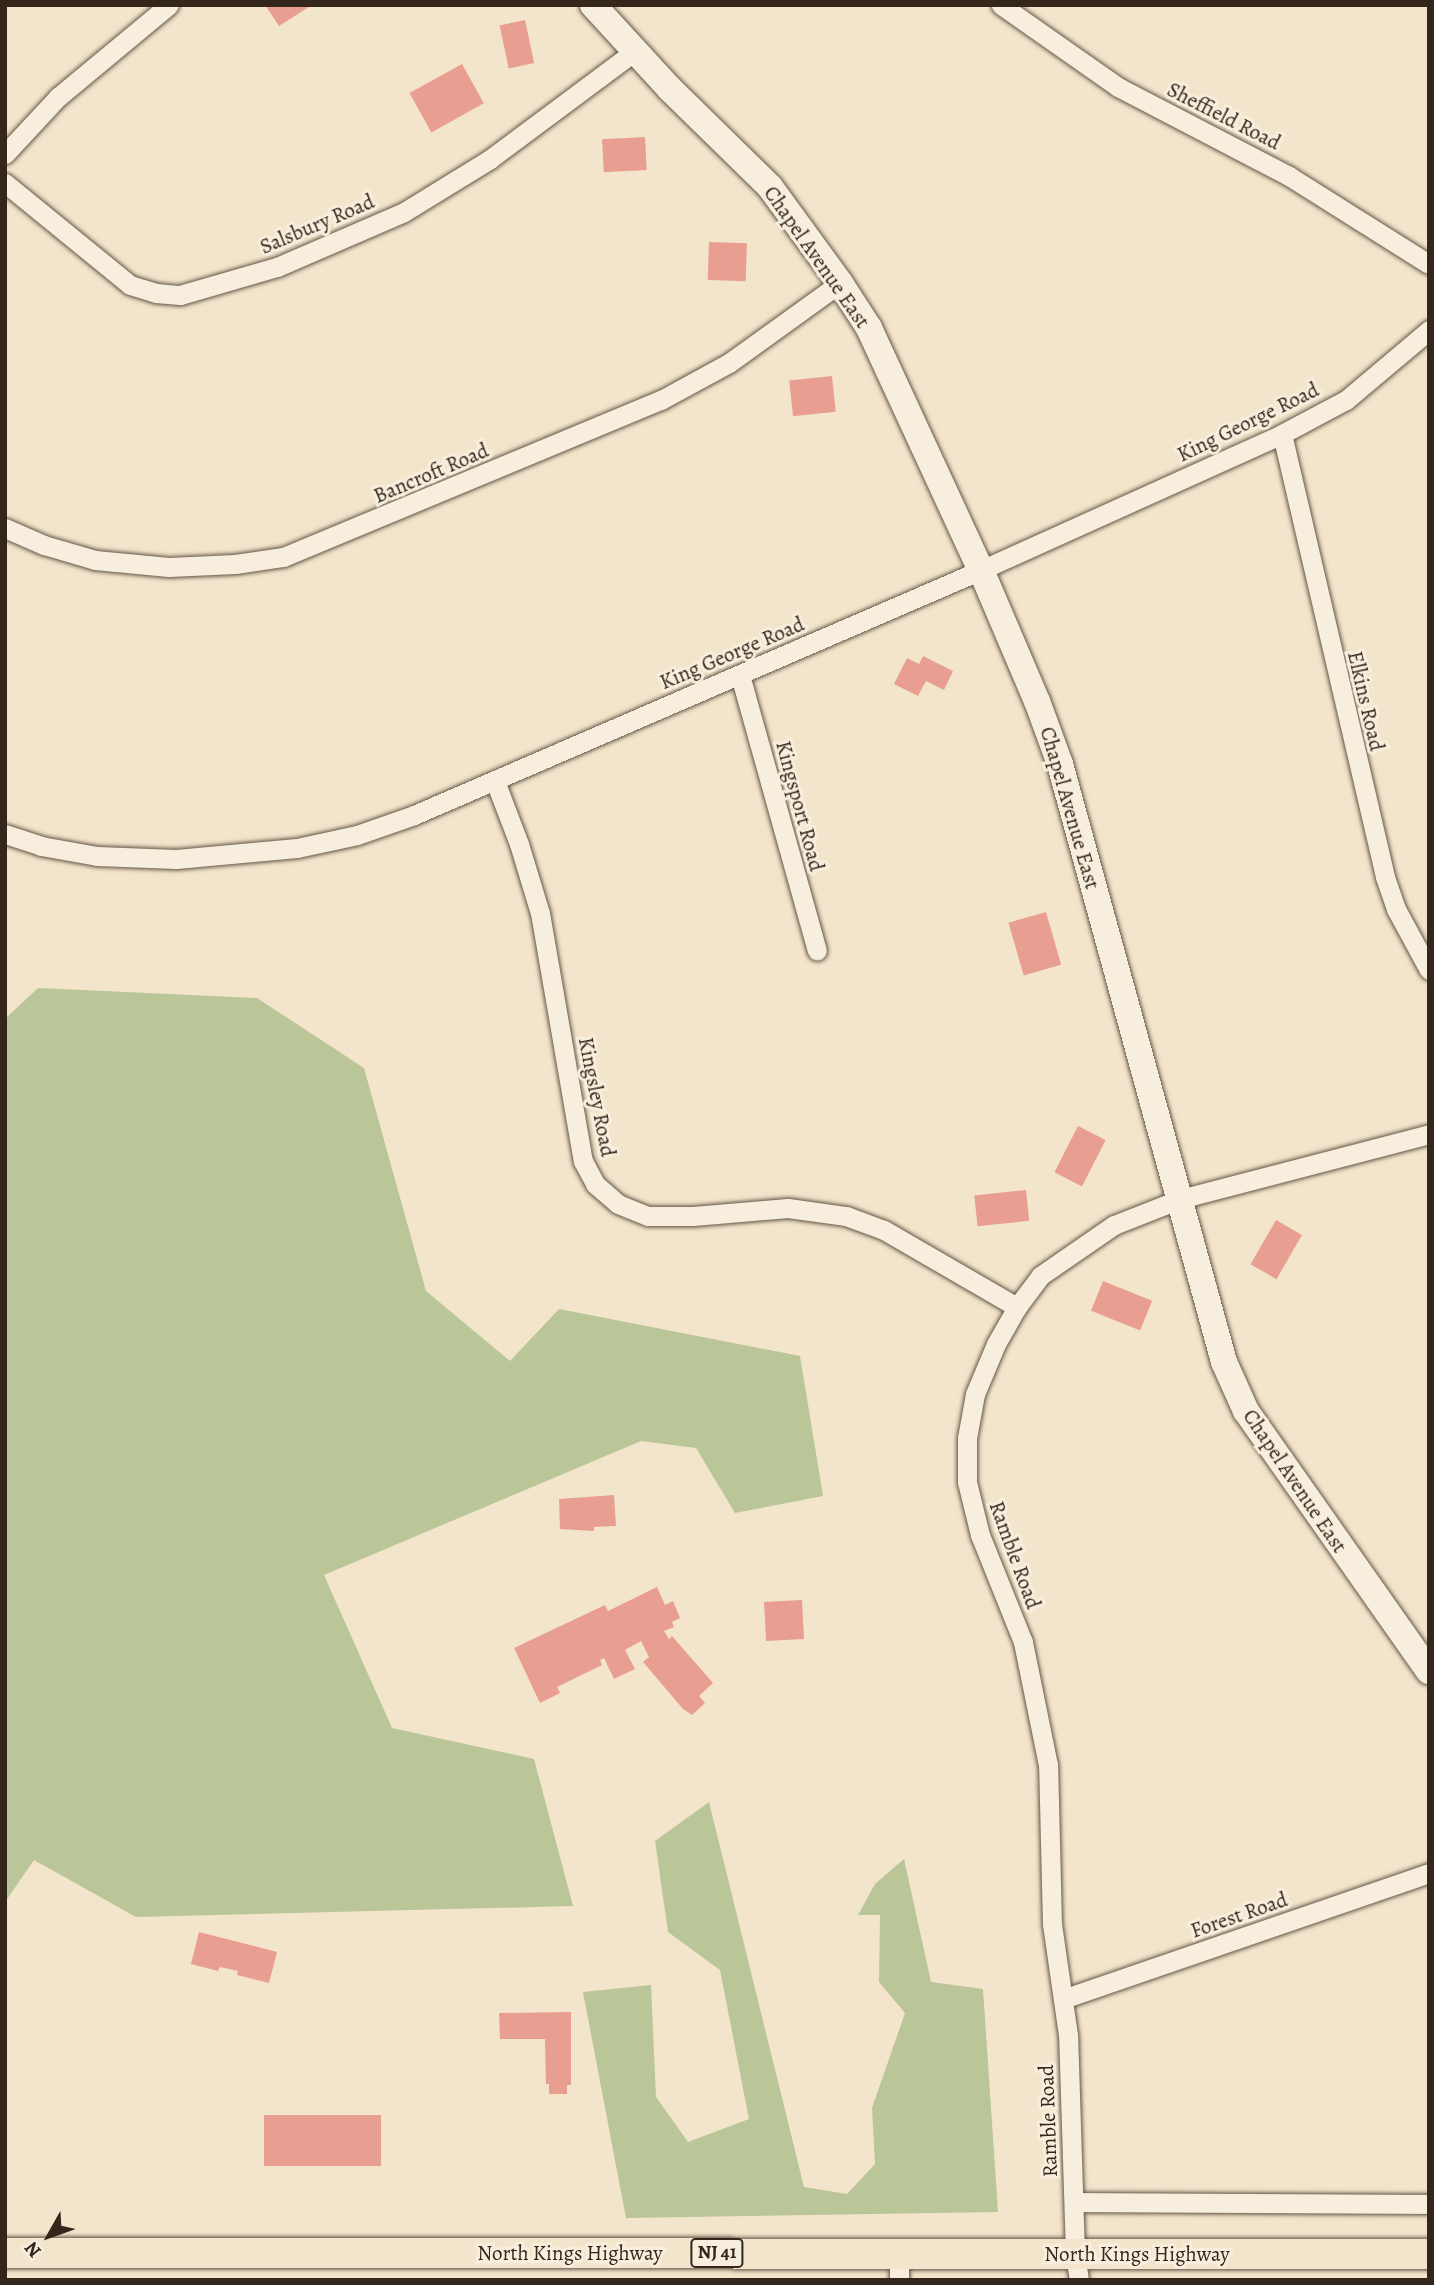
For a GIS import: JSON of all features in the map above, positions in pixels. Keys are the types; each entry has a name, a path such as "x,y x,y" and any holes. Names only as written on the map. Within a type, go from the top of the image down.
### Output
{"main road":[{"name":"North Kings Highway","path":"5,2253 899,2267 1077,2267 1429,2254"}],"street":[{"path":"5,154 58,97 169,5"},
{"name":"Chapel Avenue East","path":"593,5 770,187 840,283 869,328 981,570 1037,701 1060,764 1224,1362 1246,1411 1429,1671"},
{"name":"Sheffield Road","path":"1001,5 1118,87 1289,176 1429,264"},
{"name":"Salsbury Road","path":"5,183 130,285 156,293 180,295 277,267 404,212 490,159 635,51"},
{"name":"Bancroft Road","path":"5,528 44,545 96,560 169,567 235,564 283,557 662,400 729,363 840,283"},
{"name":"King George Road","path":"5,834 41,846 97,856 176,859 297,848 358,835 495,781 740,675 1282,434 1346,400 1429,330"},
{"name":"Elkins Road","path":"1282,434 1385,877 1396,909 1429,970"},
{"name":"Kingsport Road","path":"740,675 817,950"},
{"name":"Kingsley Road","path":"495,781 519,844 540,914 583,1161 595,1184 618,1205 648,1216 693,1216 788,1208 846,1216 884,1230 1017,1307"},
{"name":"Ramble Road","path":"1077,2267 1068,2035 1052,1924 1048,1765 1023,1642 980,1535 967,1482 967,1438 975,1394 996,1344 1017,1307 1040,1276 1066,1255 1114,1225 1180,1199 1429,1134"},
{"name":"Forest Road","path":"1063,1999 1429,1874"},
{"path":"1074,2202 1429,2204"}],"green space":[{"path":"38,988 257,998 364,1068 426,1291 510,1361 559,1309 800,1356 823,1496 735,1513 696,1448 641,1441 324,1575 392,1728 534,1759 573,1906 136,1917 34,1860 5,1902 5,1019"},
{"path":"709,1802 804,2187 847,2194 875,2164 872,2108 905,2013 879,1982 880,1915 858,1915 875,1884 904,1859 931,1982 983,1989 998,2212 626,2218 583,1992 651,1985 656,2097 688,2142 749,2119 720,1970 668,1932 655,1841"}],"building":[{"path":"265,5 312,5 279,26"},
{"path":"525,20 534,63 509,68 500,25"},
{"path":"462,64 484,103 431,132 410,93"},
{"path":"645,137 647,170 604,172 602,139"},
{"path":"709,242 747,243 746,281 708,280"},
{"path":"832,376 836,412 793,416 789,380"},
{"path":"923,656 953,671 944,690 926,681 918,696 894,684 907,658 919,664"},
{"path":"1046,912 1061,965 1024,976 1009,923"},
{"path":"1078,1126 1106,1140 1082,1186 1054,1172"},
{"path":"1026,1190 1029,1221 978,1226 974,1195"},
{"path":"1276,1220 1302,1235 1276,1279 1250,1264"},
{"path":"1103,1281 1152,1301 1140,1331 1091,1311"},
{"path":"614,1495 616,1526 594,1527 594,1531 560,1529 559,1499"},
{"path":"657,1587 665,1605 673,1601 680,1618 672,1622 674,1627 664,1631 669,1639 672,1636 713,1683 699,1696 705,1703 692,1715 683,1709 643,1662 649,1657 641,1641 625,1650 635,1669 614,1679 604,1658 600,1660 602,1665 557,1687 560,1693 540,1703 514,1648 605,1605 608,1611"},
{"path":"802,1600 804,1639 766,1641 764,1602"},
{"path":"199,1932 277,1952 269,1983 237,1975 238,1971 220,1967 218,1971 191,1964"},
{"path":"571,2012 571,2085 567,2085 567,2094 549,2094 549,2084 546,2084 545,2039 500,2039 499,2013"},
{"path":"264,2115 381,2115 381,2166 264,2166"}]}
